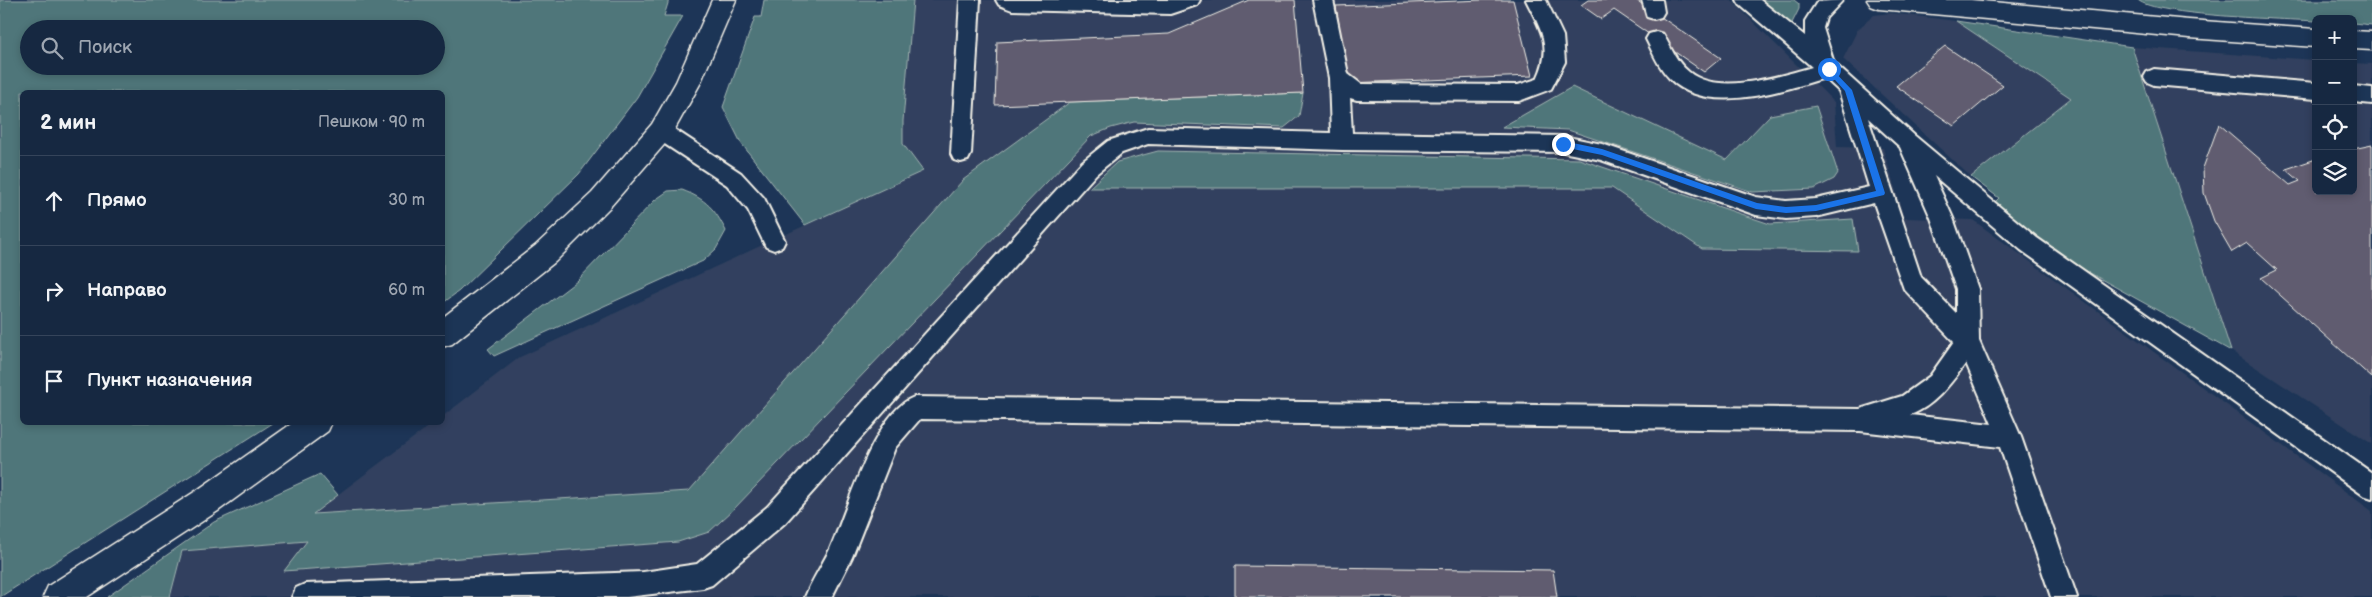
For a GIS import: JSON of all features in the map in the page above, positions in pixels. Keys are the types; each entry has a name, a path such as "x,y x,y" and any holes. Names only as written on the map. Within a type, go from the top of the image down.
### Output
{"street":[{"path":"445,333 545,254 601,200 661,131 688,84 724,0"},
{"path":"1879,0 2112,22 2312,38"},
{"path":"2104,0 2112,22"},
{"path":"2357,40 2372,41"},
{"path":"59,597 207,501 314,425"}],"lane":[{"path":"961,154 970,0"},
{"path":"1006,0 1012,3 1170,7 1190,0"},
{"path":"1323,0 1339,78 1342,142"},
{"path":"1339,78 1357,92 1518,93 1544,84 1554,62 1553,36 1536,0"},
{"path":"1747,0 1786,31 1908,142 2029,244 2372,487"},
{"path":"1829,69 1812,32 1815,18 1824,6 1833,0"},
{"path":"1656,39 1674,71 1688,82 1703,88 1741,89 1777,86 1829,69"},
{"path":"2154,77 2312,91"},
{"path":"1849,90 1881,193 1912,282 1968,341 2008,437 2064,597"},
{"path":"2357,94 2372,96"},
{"path":"661,131 734,179 756,204 774,241"},
{"path":"305,597 643,584 703,576 776,515 1089,168 1115,146 1148,136 1342,142 1563,144 1602,152 1756,206 1786,210 1816,208 1881,193"},
{"path":"1860,420 1909,405 1938,383 1968,341 1968,289 1942,218 1908,142"},
{"path":"818,597 839,557 886,440 914,408 1860,420 2008,437"}],"shaded area":[{"path":"913,0 1731,0 1834,102 1837,147 1883,148 1904,218 1973,220 2372,511 2372,597 170,597 182,551 307,540 312,514 430,425 445,425 445,414 520,357 923,171 903,144 903,121"},
{"path":"1891,13 1956,21 2071,98 1971,177 1843,59 1858,29 1874,15"},
{"path":"2132,47 2312,60 2312,195 2357,195 2357,63 2372,64 2372,444 2231,351"}],"green space":[{"path":"0,0 669,0 664,16 683,16 637,97 579,174 459,291 445,302 445,90 20,90 20,425 270,425 0,597"},
{"path":"764,0 913,0 903,121 903,144 923,171 805,225 741,143 723,107 755,17 761,17"},
{"path":"1760,0 1794,0 1799,4 1799,9 1790,27"},
{"path":"2138,0 2372,0 2372,25 2357,23 2357,15 2312,15 2312,21 2251,18 2169,10"},
{"path":"1956,21 2132,47 2231,351 2043,247 1994,203 1999,198 1971,177 2071,98"},
{"path":"1572,87 1727,160 1770,115 1816,106 1838,173 1834,179 1814,189 1753,192 1568,130 1502,127"},
{"path":"1303,93 1299,116 1284,128 1134,122 1091,136 733,510 709,532 678,542 284,571 307,541 182,551 170,597 107,597 214,522 320,474 338,495 313,514 689,491 963,180 1070,102"},
{"path":"1158,151 1579,159 1770,224 1853,219 1858,251 1702,249 1612,188 1089,188 1117,162"},
{"path":"682,190 704,201 714,211 726,231 716,249 703,261 494,356 488,349 577,281 655,200 668,191"}],"building":[{"path":"1249,0 1295,0 1303,93 995,105 997,42 1169,34"},
{"path":"1513,0 1532,76 1348,83 1336,6"},
{"path":"1588,0 1636,0 1721,58 1704,72 1614,10 1601,19 1581,5"},
{"path":"1945,46 2003,85 1954,126 1896,86"},
{"path":"2219,124 2290,185 2300,181 2286,169 2312,160 2312,195 2357,195 2357,148 2372,145 2372,378 2261,278 2277,270 2247,243 2232,252 2214,221 2204,193 2203,168"},
{"path":"1235,566 1553,570 1557,597 1235,597"}],"route":[{"path":"1563,144 1602,152 1756,206 1786,210 1816,208 1881,193 1849,90 1829,69"}]}
